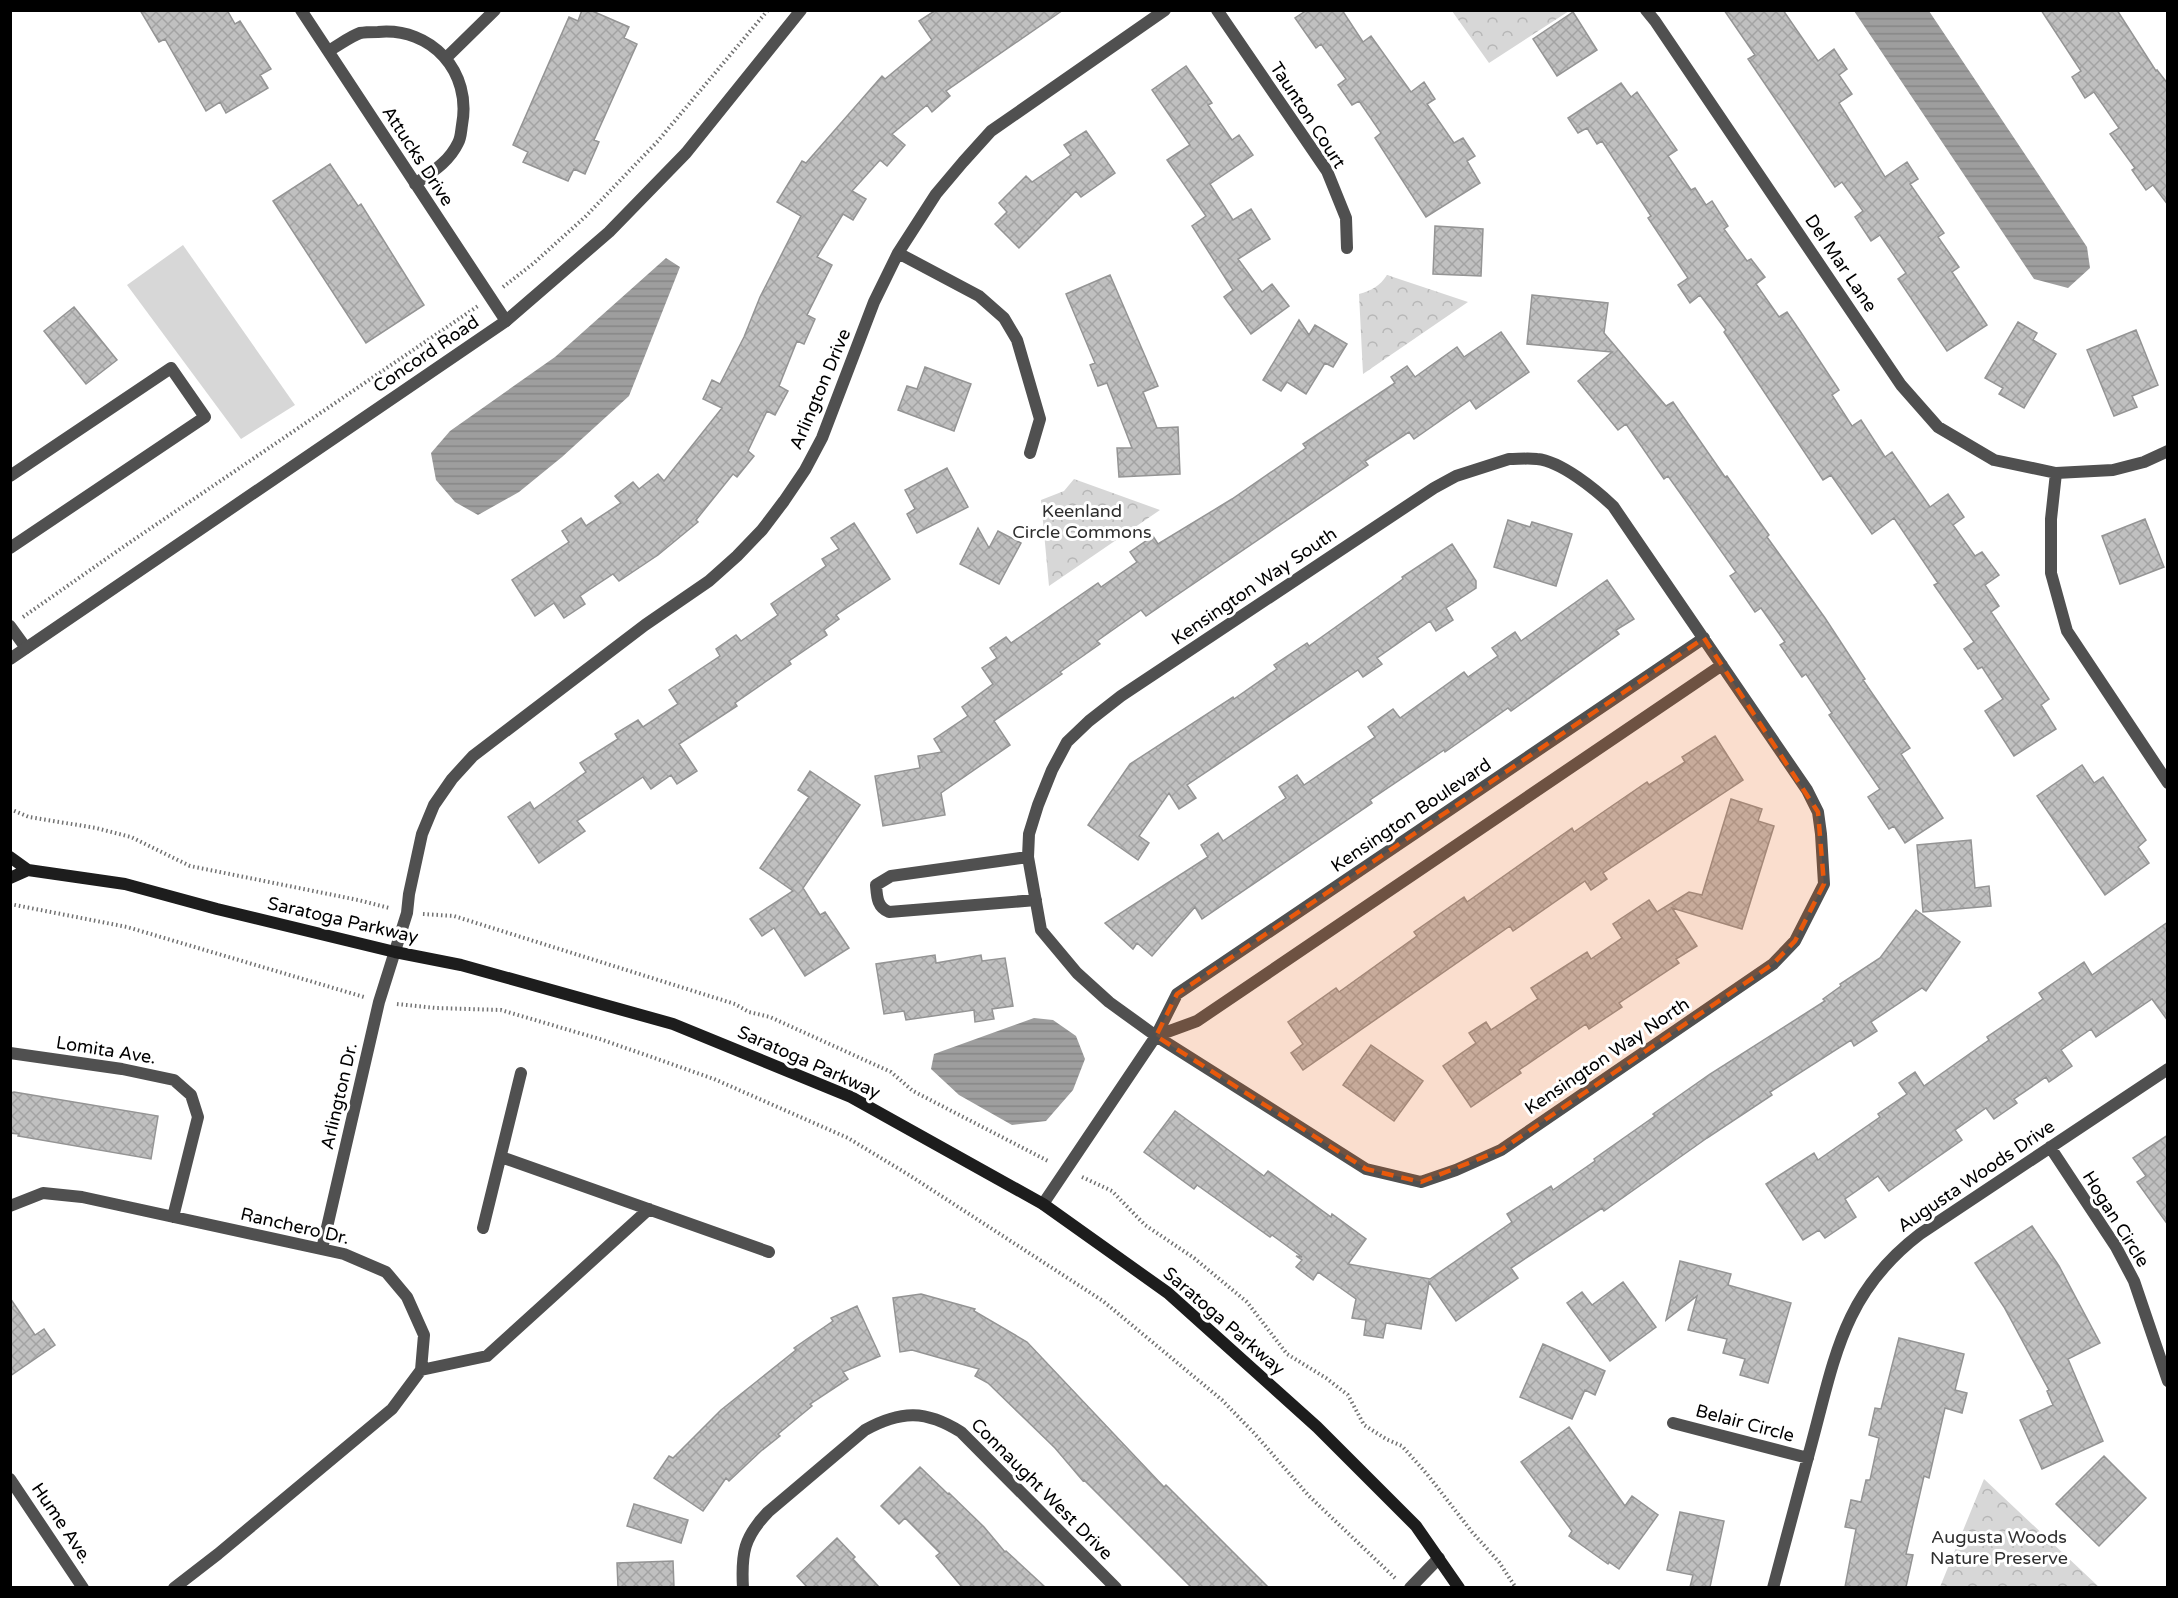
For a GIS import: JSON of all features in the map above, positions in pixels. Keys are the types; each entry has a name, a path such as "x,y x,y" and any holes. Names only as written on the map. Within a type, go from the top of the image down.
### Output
{"street":[{"name":"Attucks Drive","path":"301,10 506,321"},
{"path":"446,57 495,10"},
{"name":"Concord Road","path":"10,659 506,321 609,232 686,153 801,10"},
{"name":"Arlington Drive","path":"395,952 407,913 422,834 434,805 459,771 482,749 645,625 709,581 737,556 784,501 805,470 836,404 874,302 898,253 936,194 991,131 1165,10"},
{"name":"Taunton Court","path":"1217,10 1327,171 1346,218 1347,248"},
{"name":"Del Mar Lane","path":"1646,10 1909,393 1938,427 1994,460 2056,473 2113,470 2144,462 2168,451"},
{"path":"328,51 361,33 395,30 423,39 446,57 458,76 464,96 460,141 452,154 440,166 415,184"},
{"path":"898,253 979,296 1004,318 1017,340 1040,419 1030,453"},
{"path":"10,476 171,368 206,417 10,548"},
{"name":"Kensington Way South","path":"1156,1036 1109,1002 1077,973 1041,930 1028,857 1029,834 1052,770 1067,742 1089,721 1122,696 1434,488 1484,465 1509,459 1540,459 1577,476 1613,506 1722,665"},
{"path":"2056,473 2051,519 2051,573 2067,631 2168,783"},
{"path":"15,623 26,648"},
{"name":"Kensington Boulevard","path":"1043,1204 1156,1036 1177,994 1704,638"},
{"path":"1156,1036 1197,1021 1722,665"},
{"name":"Kensington Way North","path":"1156,1036 1366,1169 1421,1182 1456,1170 1500,1150 1773,964 1795,941 1824,884 1818,812 1807,790 1722,665"},
{"name":"Saratoga Parkway","path":"10,857 28,870 125,884 395,952 461,965 673,1024 851,1097 1043,1204 1168,1293 1317,1427 1416,1526 1459,1587"},
{"path":"1028,857 891,876 876,885 878,902 883,909 889,912 1036,900"},
{"path":"10,878 28,870"},
{"name":"Arlington Dr.","path":"322,1249 379,1002 395,952"},
{"name":"Lomita Ave.","path":"10,1053 122,1069 174,1080 191,1095 198,1117 173,1217"},
{"name":"Augusta Woods Drive","path":"1773,1587 1845,1326 1876,1274 1904,1246 1920,1234 2168,1069"},
{"path":"483,1228 520,1073"},
{"name":"Hogan Circle","path":"2050,1147 2116,1247 2134,1281 2168,1381"},
{"path":"501,1157 769,1252"},
{"name":"Ranchero Dr.","path":"10,1206 43,1193 82,1197 344,1254 387,1272 407,1297 424,1335 421,1370"},
{"path":"174,1587 218,1554 392,1409 421,1370 487,1356 649,1209"},
{"name":"Connaught West Drive","path":"743,1587 741,1563 748,1540 757,1524 865,1430 883,1420 904,1415 927,1416 943,1421 960,1432 1116,1587"},
{"name":"Belair Circle","path":"1673,1423 1808,1458"},
{"name":"Hume Ave.","path":"10,1479 83,1587"},
{"path":"1410,1587 1439,1558"}],"path":[{"path":"15,623 490,297 534,263 586,216 657,142 768,10"},
{"path":"10,809 29,817 96,828 132,837 190,866 358,900 407,913 454,916 735,1004 749,1012 770,1017 891,1072 913,1091 1066,1170 1112,1191 1145,1225 1194,1258 1247,1302 1287,1354 1326,1378 1348,1395 1364,1425 1402,1446 1499,1562 1516,1587"},
{"path":"10,904 128,927 379,1002 436,1008 501,1010 603,1040 714,1079 848,1138 909,1174 1103,1301 1222,1400 1254,1432 1309,1496 1398,1581"}],"highlighted area":[{"path":"1704,638 1818,812 1824,884 1795,941 1773,964 1501,1150 1421,1182 1366,1169 1156,1036 1177,994"}],"green space":[{"path":"1452,11 1569,11 1489,63"},
{"path":"183,245 295,405 241,439 127,285"},
{"path":"1387,275 1468,302 1363,374 1359,294 1375,288"},
{"name":"Keenland Circle Commons","path":"1074,479 1160,510 1049,586 1041,500 1064,491"},
{"name":"Augusta Woods Nature Preserve","path":"1984,1479 2099,1587 1940,1587"}],"shaded area":[{"path":"1854,11 1929,11 2087,247 2090,268 2068,288 2034,279"},
{"path":"666,258 680,267 629,396 562,457 519,492 478,515 455,502 436,480 431,453 450,431 555,357"},
{"path":"1034,1018 1053,1020 1076,1036 1085,1059 1073,1090 1046,1121 1012,1125 959,1095 931,1069 934,1054"}],"building":[{"path":"140,10 227,10 235,24 240,21 271,69 260,75 268,88 226,113 220,102 206,111 165,39 159,42"},
{"path":"582,10 590,10 629,27 624,38 637,44 594,140 599,142 585,174 574,169 568,181 523,162 528,152 513,145 569,17 578,21"},
{"path":"936,10 1063,10 946,91 950,96 932,112 927,105 892,134 905,145 887,166 880,160 852,191 866,199 853,220 843,214 817,257 832,265 807,315 815,319 804,344 797,341 779,386 788,391 775,415 767,411 748,451 754,456 737,477 733,474 696,520 698,522 658,555 619,581 613,574 580,596 585,604 564,618 554,603 535,616 512,580 569,542 562,531 581,518 586,526 621,503 615,496 633,482 639,489 658,474 664,481 722,408 703,399 712,380 720,384 801,216 777,202 802,161 806,163 882,76 885,79 932,40 919,21"},
{"path":"1307,10 1342,10 1363,42 1371,36 1411,92 1424,82 1435,99 1427,104 1454,143 1463,138 1475,156 1467,161 1480,183 1426,217 1375,138 1381,133 1359,101 1352,105 1338,85 1346,79 1321,44 1316,48 1295,18"},
{"path":"1724,10 1783,10 1818,61 1834,49 1847,69 1839,75 1852,94 1839,103 1885,177 1907,162 1918,179 1910,184 1944,233 1938,237 1959,267 1952,272 1987,325 1947,351 1898,279 1906,273 1880,235 1871,241 1855,217 1863,211 1842,182 1835,187 1748,59 1755,55"},
{"path":"2041,10 2117,10 2156,71 2168,84 2168,205 2153,185 2146,190 2132,170 2135,168 2110,134 2119,128 2094,92 2085,98 2072,77 2081,71"},
{"path":"1573,12 1597,50 1557,76 1533,39"},
{"path":"1186,66 1212,103 1208,105 1232,140 1239,135 1253,155 1210,184 1233,220 1251,209 1270,239 1238,259 1262,292 1272,284 1289,306 1251,334 1224,297 1233,290 1192,226 1206,216 1167,160 1190,145 1152,90"},
{"path":"1621,83 1631,97 1637,92 1677,150 1668,156 1691,190 1695,188 1706,205 1712,201 1728,226 1724,229 1747,261 1751,259 1765,277 1756,284 1779,317 1787,312 1800,331 1839,390 1832,395 1852,426 1861,420 1885,457 1892,452 1930,507 1948,494 1964,517 1953,525 1975,556 1982,552 1999,575 1985,585 1999,606 1991,612 2049,699 2041,705 2056,729 2014,756 1985,711 2003,699 1982,667 1978,669 1964,649 1974,642 1934,585 1938,583 1894,518 1872,534 1831,475 1823,480 1724,332 1726,330 1700,295 1690,303 1678,285 1688,278 1648,218 1651,216 1602,141 1597,144 1587,128 1578,133 1568,118"},
{"path":"1086,131 1115,173 1081,197 1076,191 1019,248 995,224 1007,212 999,203 1026,176 1032,182 1071,155 1064,145"},
{"path":"330,164 358,206 361,204 424,305 366,343 273,201"},
{"path":"1435,226 1483,229 1481,276 1433,274"},
{"path":"1110,275 1158,386 1143,392 1157,428 1178,427 1180,474 1119,477 1117,448 1132,448 1107,383 1098,386 1090,365 1095,363 1066,294"},
{"path":"1532,295 1608,303 1604,333 1666,406 1673,402 1769,535 1767,537 1825,618 1865,679 1863,680 1910,748 1901,754 1943,818 1905,843 1894,826 1889,829 1868,797 1880,789 1829,715 1832,713 1806,674 1802,677 1780,645 1785,642 1761,608 1755,612 1730,576 1736,572 1668,476 1664,479 1626,424 1618,430 1578,381 1612,352 1527,344"},
{"path":"74,307 117,360 86,384 44,331"},
{"path":"1299,320 1309,335 1315,325 1347,344 1333,367 1325,363 1306,394 1287,382 1281,391 1263,380"},
{"path":"2018,322 2037,333 2033,340 2056,354 2024,408 1999,394 2003,388 1985,378"},
{"path":"2136,330 2158,385 2132,396 2137,407 2114,416 2087,350"},
{"path":"1501,332 1529,372 1476,409 1470,400 1414,439 1409,432 1365,461 1368,465 1146,616 1141,610 1097,641 1100,644 1060,672 1062,674 994,721 1010,745 941,793 945,815 883,826 875,776 920,768 918,756 942,752 934,739 968,716 962,707 993,684 982,668 997,658 990,648 1006,637 1011,643 1098,583 1101,587 1137,562 1130,552 1153,536 1158,544 1232,499 1306,448 1303,444 1395,383 1391,377 1407,366 1415,377 1457,347 1464,357"},
{"path":"925,367 971,384 954,431 898,410 907,386 917,389"},
{"path":"947,468 968,507 917,533 907,514 915,509 905,490"},
{"path":"2145,519 2164,567 2120,584 2102,536"},
{"path":"1508,520 1530,527 1532,522 1572,534 1556,586 1494,567"},
{"path":"854,523 890,579 836,615 839,619 824,630 827,635 789,661 791,664 735,703 737,706 679,744 697,771 677,784 671,775 651,789 643,777 577,821 585,831 539,863 508,817 530,802 534,809 586,772 580,763 618,739 615,734 638,720 643,727 678,704 669,690 720,656 716,649 736,635 741,641 778,615 771,604 826,566 822,559 839,549 831,538"},
{"path":"978,528 989,548 998,531 1021,543 999,584 960,564"},
{"path":"1452,544 1476,581 1476,588 1446,608 1453,620 1436,631 1430,621 1377,658 1382,664 1363,677 1358,670 1187,785 1196,798 1179,809 1169,793 1139,836 1149,843 1138,860 1088,825 1130,764 1233,697 1234,699 1277,669 1274,665 1307,643 1309,646 1403,579 1402,577"},
{"path":"1607,580 1634,619 1616,630 1619,634 1511,711 1508,708 1445,752 1444,750 1370,800 1372,803 1202,919 1195,907 1152,956 1137,943 1133,949 1105,923 1208,857 1201,845 1218,833 1223,841 1286,798 1279,787 1297,775 1304,785 1375,737 1368,727 1393,709 1400,718 1464,672 1468,677 1498,656 1492,648 1515,632 1521,641"},
{"path":"1715,736 1743,780 1603,873 1607,879 1591,890 1585,881 1513,931 1510,926 1303,1070 1291,1053 1303,1044 1288,1022 1336,988 1339,992 1417,936 1414,932 1464,897 1467,902 1572,828 1574,832 1647,782 1649,785 1685,762 1682,757"},
{"path":"2082,765 2094,783 2103,777 2146,840 2138,847 2149,863 2105,895 2037,796"},
{"path":"810,771 860,805 803,888 820,915 825,912 849,948 805,976 774,928 762,936 750,919 793,891 760,868 809,797 798,790"},
{"path":"1731,799 1762,809 1758,821 1774,826 1742,929 1672,908 1697,946 1676,959 1679,963 1619,1003 1622,1007 1589,1029 1586,1024 1519,1070 1521,1073 1471,1107 1443,1066 1476,1043 1469,1033 1486,1022 1491,1030 1538,999 1531,988 1587,952 1591,959 1622,938 1613,924 1649,900 1657,912 1689,892 1702,895"},
{"path":"1971,840 1975,888 1989,886 1991,906 1923,912 1917,845"},
{"path":"1916,910 1960,942 1926,991 1922,988 1871,1022 1877,1031 1854,1046 1851,1040 1770,1092 1772,1095 1604,1211 1602,1208 1511,1268 1518,1278 1456,1321 1429,1282 1421,1329 1386,1323 1383,1338 1364,1335 1366,1320 1352,1318 1356,1299 1318,1272 1313,1280 1296,1267 1302,1260 1296,1256 1302,1257 1197,1185 1194,1189 1144,1152 1175,1111 1264,1176 1268,1171 1331,1217 1332,1214 1366,1239 1348,1264 1430,1279 1512,1222 1507,1214 1551,1186 1553,1190 1710,1074 1825,1001 1823,999 1841,986 1840,984 1880,958"},
{"path":"2168,922 2168,1021 2152,999 2096,1037 2091,1029 2061,1050 2072,1066 2049,1082 2046,1077 2014,1099 2017,1103 1994,1119 1986,1108 1955,1130 1962,1140 1889,1191 1878,1176 1845,1199 1856,1217 1825,1238 1819,1230 1803,1240 1766,1184 1814,1153 1818,1160 1880,1117 1878,1114 1907,1094 1899,1083 1915,1072 1924,1086 1989,1040 1987,1037 2043,999 2039,993 2084,962 2092,975"},
{"path":"935,955 936,963 981,955 982,961 1005,958 1013,1006 992,1009 994,1019 975,1022 974,1010 906,1020 904,1011 884,1014 876,964"},
{"path":"1371,1045 1423,1081 1394,1121 1343,1085"},
{"path":"10,1093 158,1116 151,1159 10,1133"},
{"path":"2168,1135 2168,1225 2137,1182 2146,1176 2133,1158"},
{"path":"2032,1226 2059,1266 2100,1343 2068,1359 2103,1441 2042,1469 2020,1420 2053,1405 2047,1391 2049,1390 2004,1307 1975,1263"},
{"path":"1680,1261 1731,1274 1728,1285 1791,1303 1768,1383 1740,1375 1745,1359 1723,1353 1727,1339 1688,1330 1697,1296 1666,1320"},
{"path":"1623,1282 1656,1327 1610,1361 1567,1303 1582,1292 1592,1305"},
{"path":"921,1294 975,1309 974,1311 1027,1342 1164,1487 1166,1485 1268,1587 1191,1587 1083,1481 1055,1448 988,1383 975,1376 979,1369 912,1350 900,1352 893,1298"},
{"path":"10,1298 35,1335 44,1329 55,1345 10,1376"},
{"path":"857,1306 880,1356 843,1372 848,1379 810,1404 812,1406 778,1434 780,1436 729,1481 726,1478 703,1511 654,1478 669,1456 673,1458 721,1410 796,1350 794,1348 833,1321 831,1318"},
{"path":"1899,1338 1964,1354 1955,1390 1967,1393 1962,1413 1945,1408 1929,1478 1924,1476 1906,1554 1913,1555 1906,1587 1845,1587 1856,1529 1845,1527 1851,1500 1861,1502 1866,1480 1870,1480 1879,1438 1869,1435 1875,1408 1881,1409"},
{"path":"1543,1344 1605,1371 1595,1395 1585,1390 1572,1419 1520,1397"},
{"path":"1569,1427 1625,1506 1632,1496 1658,1515 1619,1569 1609,1562 1608,1564 1569,1536 1572,1531 1521,1462"},
{"path":"2104,1456 2146,1498 2099,1546 2056,1504"},
{"path":"920,1467 984,1527 1005,1552 1045,1587 962,1587 936,1556 940,1553 905,1518 899,1524 881,1506"},
{"path":"634,1504 688,1520 681,1543 627,1526"},
{"path":"1680,1512 1724,1521 1710,1587 1690,1587 1693,1575 1667,1570"},
{"path":"837,1538 879,1587 807,1587 797,1576"},
{"path":"673,1561 674,1587 618,1587 617,1563"}]}
